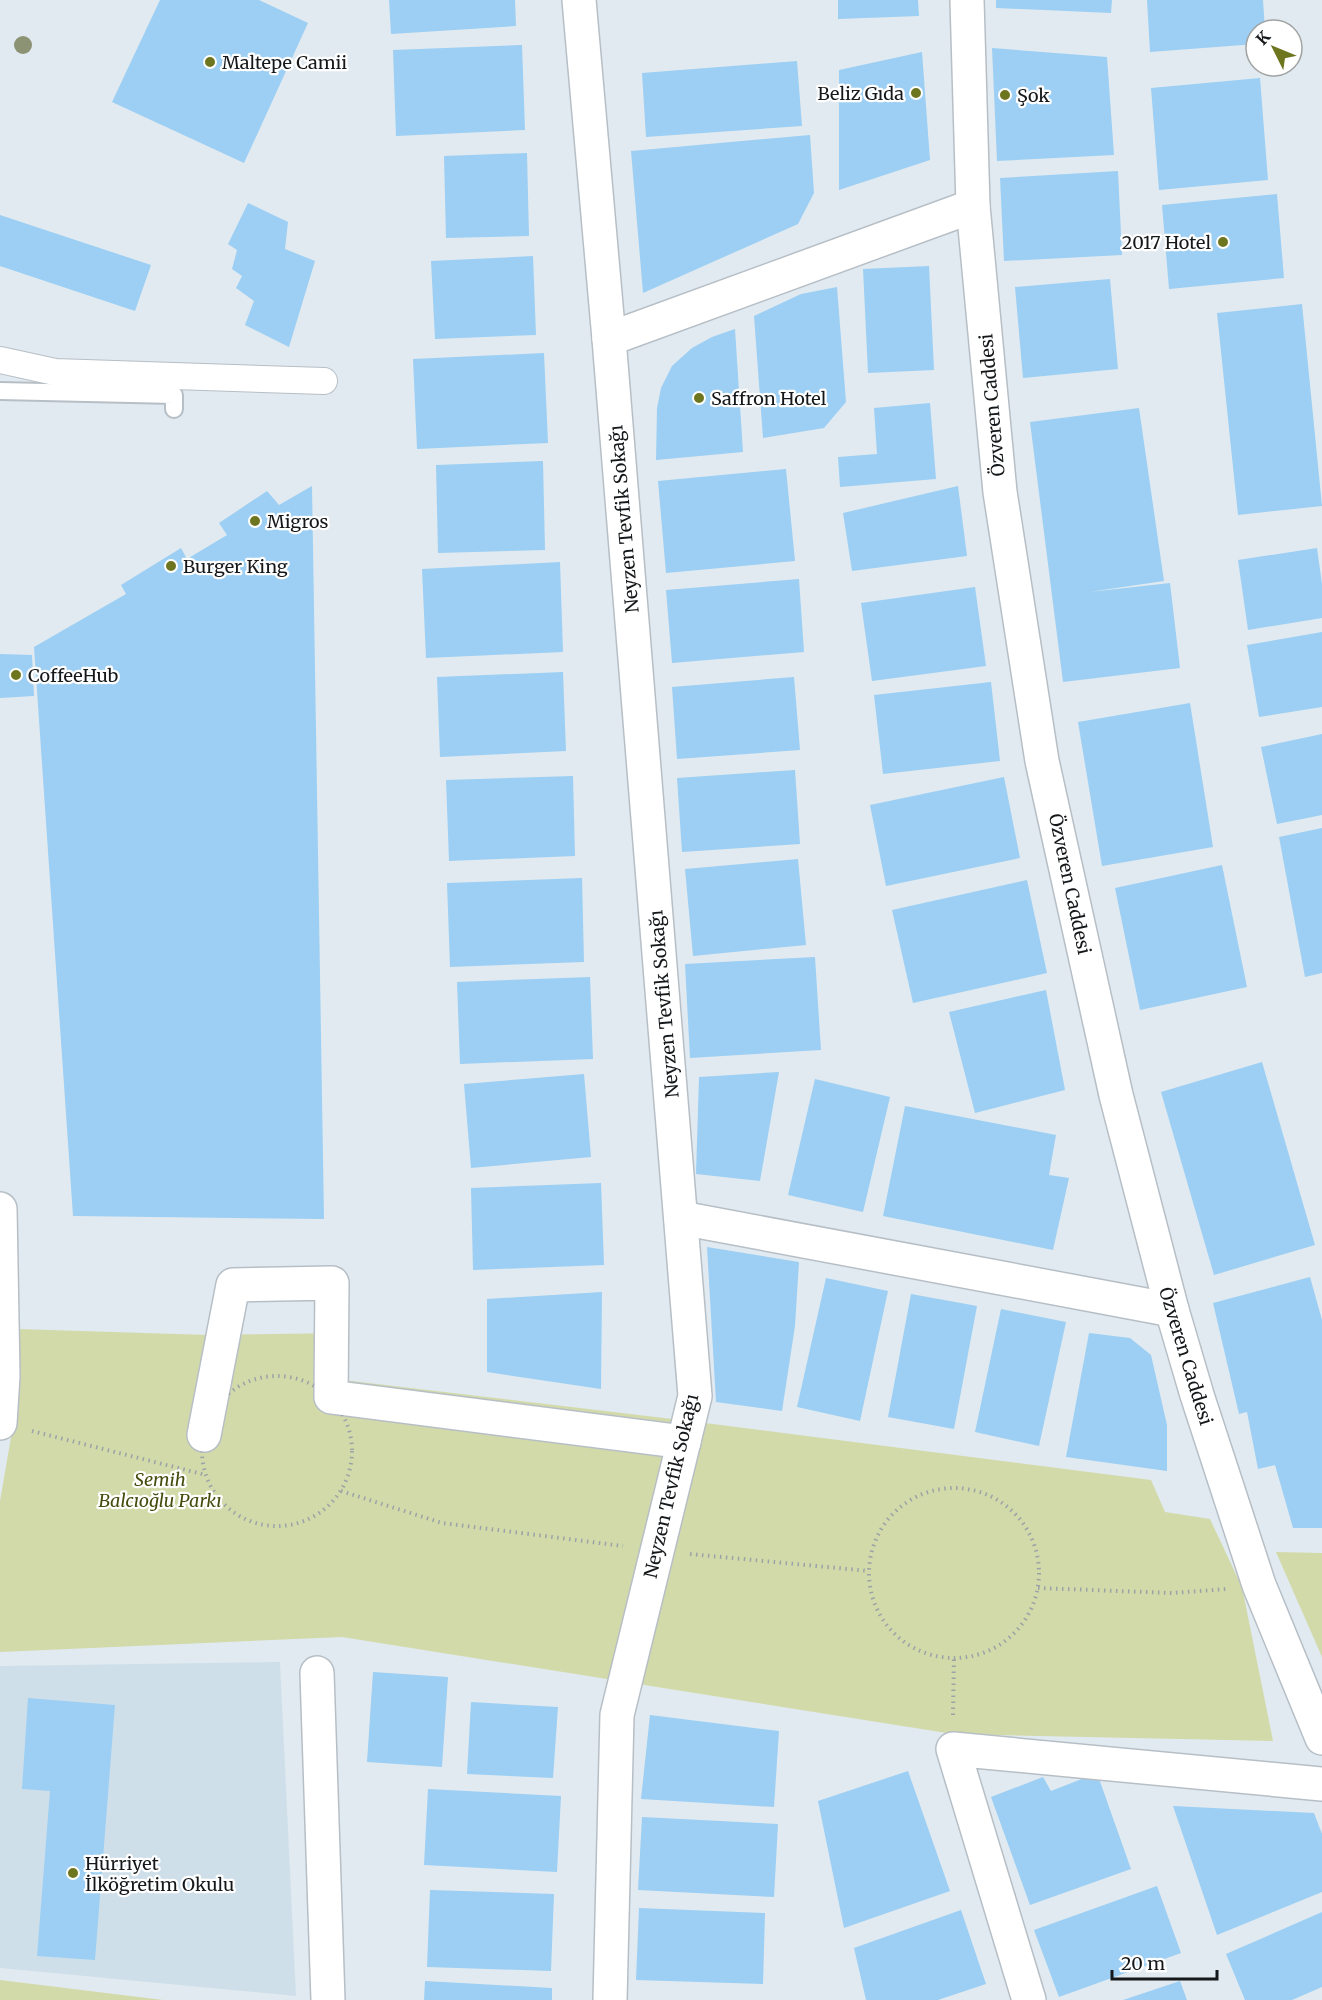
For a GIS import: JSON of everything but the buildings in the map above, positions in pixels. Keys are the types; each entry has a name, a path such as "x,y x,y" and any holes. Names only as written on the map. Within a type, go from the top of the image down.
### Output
{"street":[{"name":"Neyzen Tevfik Sokağı","path":"579,0 609,339 695,1396 617,1715 610,2000"},
{"name":"Özveren Caddesi","path":"967,0 973,206 1000,492 1042,761 1116,1095 1172,1310 1197,1395 1259,1585 1322,1738"},
{"path":"609,339 973,206"},
{"path":"0,360 55,372 324,381"},
{"path":"0,1209 3,1376 0,1423"},
{"path":"681,1218 1172,1310"},
{"path":"204,1435 233,1285 332,1283 332,1397 684,1442"},
{"path":"317,1673 327,2000"},
{"path":"1029,2000 953,1749 1322,1784"}],"lane":[{"path":"0,391 174,395 174,409"}],"path":[{"path":"268,1376 291,1376 313,1383 332,1397 346,1418 353,1443 351,1468 341,1491 325,1509 304,1521 280,1526 256,1524 235,1513 218,1497 206,1475 202,1455 204,1435 212,1413 226,1395 246,1382 268,1376"},
{"path":"0,1423 206,1475"},
{"path":"962,1488 990,1495 1013,1511 1030,1533 1038,1559 1038,1588 1028,1614 1011,1636 987,1651 959,1658 931,1655 905,1643 885,1624 873,1599 869,1570 874,1543 888,1519 909,1500 935,1490 962,1488"},
{"path":"341,1491 442,1523 657,1551 869,1570"},
{"path":"1038,1588 1172,1593 1259,1585"},
{"path":"953,1749 954,1657"}],"shaded area":[{"path":"280,1662 296,1996 0,1968 0,1666"}],"green space":[{"name":"Semih Balcıoğlu Parkı","path":"18,1329 208,1335 348,1333 343,1380 689,1421 1151,1480 1165,1512 1210,1519 1242,1587 1273,1741 953,1734 342,1637 0,1652 0,1501 13,1426"},
{"path":"1276,1552 1322,1553 1322,1657"},
{"path":"0,1980 163,2000 0,2000"}],"place":[{"name":"Maltepe Camii","path":"210,62"},
{"name":"Beliz Gıda","path":"916,93"},
{"name":"Şok","path":"1005,95"},
{"name":"2017 Hotel","path":"1223,242"},
{"name":"Saffron Hotel","path":"699,398"},
{"name":"Migros","path":"255,521"},
{"name":"Burger King","path":"171,566"},
{"name":"CoffeeHub","path":"16,675"},
{"name":"Hürriyet İlköğretim Okulu","path":"73,1873"}]}
